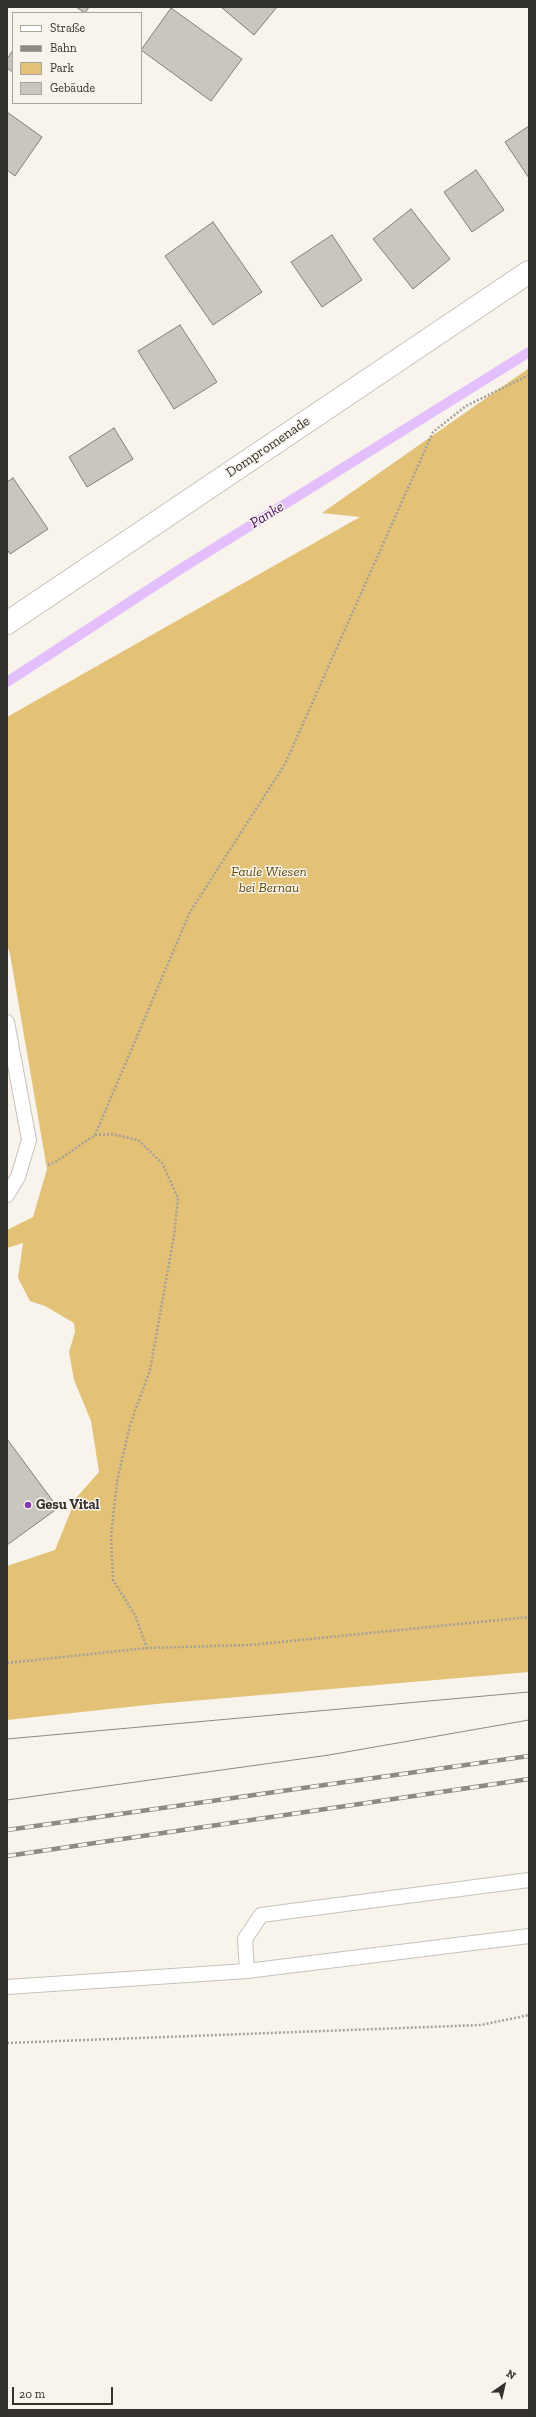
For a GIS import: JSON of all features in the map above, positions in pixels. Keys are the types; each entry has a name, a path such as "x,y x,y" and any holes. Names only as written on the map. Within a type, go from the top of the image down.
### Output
{"street":[{"name":"Dompromenade","path":"7,623 529,272"}],"lane":[{"path":"7,1022 29,1140 18,1177 7,1195"},
{"path":"247,1971 245,1939 261,1915 529,1880"},
{"path":"7,1987 247,1971 529,1936"}],"path":[{"path":"95,1135 190,912 286,764 433,432 466,406 529,375"},
{"path":"18,1177 57,1161 95,1135 112,1134 138,1140 162,1163 178,1198 174,1236 150,1370 130,1425 118,1481 111,1536 113,1580 135,1615 147,1648"},
{"path":"7,1663 147,1648 250,1645 529,1617"},
{"path":"7,2043 481,2025 529,2015"}],"green space":[{"name":"Faule Wiesen bei Bernau","path":"529,368 529,1672 156,1704 7,1720 7,1566 55,1550 76,1498 99,1472 91,1421 74,1380 69,1352 75,1332 74,1323 45,1306 30,1301 18,1278 23,1243 7,1248 7,1230 33,1217 47,1169 10,954 7,945 7,717 360,517 322,513"}],"building":[{"path":"76,7 89,7 86,12"},
{"path":"221,7 277,7 254,35"},
{"path":"171,8 242,59 211,101 142,51"},
{"path":"12,52 12,71 7,68 7,59"},
{"path":"7,112 42,137 15,176 7,170"},
{"path":"529,126 529,178 505,142"},
{"path":"476,170 504,210 472,232 444,192"},
{"path":"411,209 450,259 413,289 373,239"},
{"path":"213,222 262,292 213,325 165,256"},
{"path":"332,235 362,280 322,307 291,262"},
{"path":"180,325 217,382 174,409 138,351"},
{"path":"114,428 133,459 87,487 69,457"},
{"path":"13,478 48,529 10,554 7,549 7,482"},
{"path":"7,1439 58,1508 7,1545"}],"waterway":[{"name":"Panke","path":"7,682 179,570 529,352"}],"tram line":[{"path":"7,1739 529,1692"},
{"path":"7,1800 329,1755 529,1720"}],"railway":[{"path":"7,1830 529,1756"},
{"path":"7,1856 529,1779"}],"place":[{"name":"Gesu Vital","path":"28,1505"}]}
